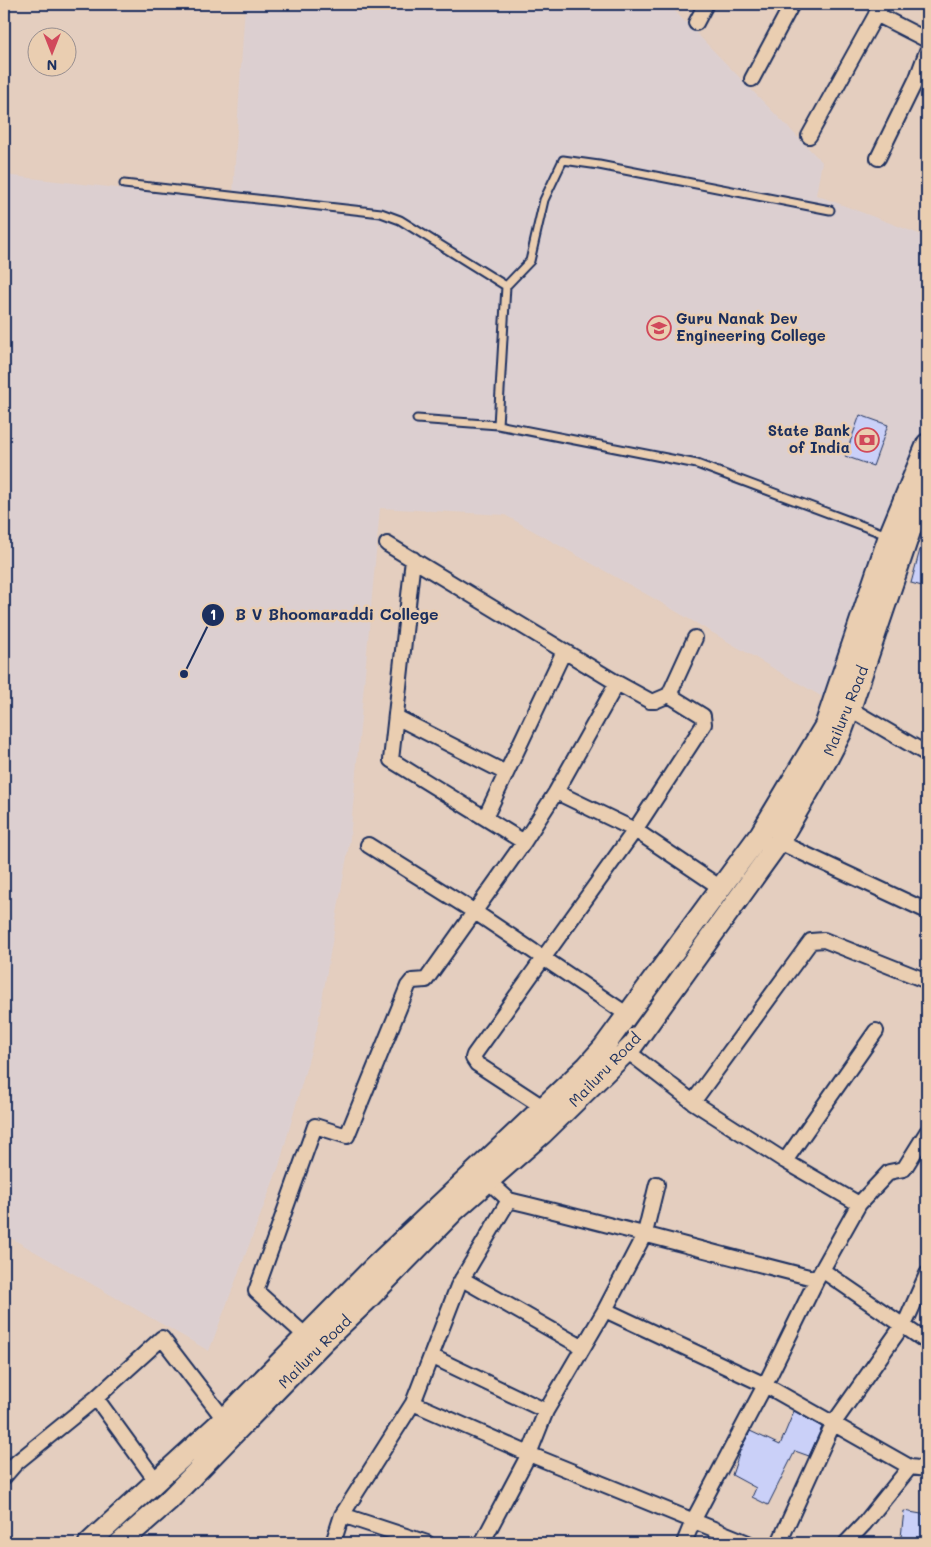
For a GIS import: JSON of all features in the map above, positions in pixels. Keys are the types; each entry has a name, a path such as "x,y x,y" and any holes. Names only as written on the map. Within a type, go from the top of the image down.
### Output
{"street":[{"path":"696,23 706,4"},
{"path":"752,79 792,4"},
{"path":"809,136 879,9 927,40"},
{"path":"878,158 922,81 927,51"},
{"path":"89,1543 224,1419 375,1266 596,1058 771,818 825,726 898,539 927,444"},
{"name":"Mailuru Road","path":"120,1543 168,1501 454,1211 542,1134 636,1040 779,842 828,758 850,710 898,539 927,481"},
{"path":"387,544 617,683 652,702 669,695 695,638"},
{"path":"413,559 391,760 524,842"},
{"path":"485,818 564,651"},
{"path":"306,1336 256,1291 315,1126 347,1136 408,986 412,981 426,980 524,842 556,792 617,683"},
{"path":"543,1107 476,1064 474,1058 542,958 635,830 704,724 703,716 669,695"},
{"path":"850,710 927,754"},
{"path":"396,716 506,773"},
{"path":"556,792 635,830 721,888"},
{"path":"779,842 927,911"},
{"path":"368,845 475,912 628,1015"},
{"path":"693,1102 811,942 824,940 927,981"},
{"path":"785,1161 876,1031"},
{"path":"627,1050 693,1102 785,1161 859,1204"},
{"path":"684,1543 693,1521 765,1385 819,1274 859,1204 889,1172 904,1169 927,1132"},
{"path":"488,1181 509,1200 645,1233 722,1255 819,1274 927,1342"},
{"path":"482,1543 529,1454 546,1410 605,1310 645,1233 656,1184"},
{"path":"333,1543 342,1515 413,1403 458,1286 509,1200"},
{"path":"779,1543 833,1424 907,1319 927,1274"},
{"path":"462,1279 582,1347"},
{"path":"605,1310 765,1385 910,1467 927,1469"},
{"path":"4,1477 10,1462 96,1398 162,1338 224,1419"},
{"path":"431,1356 546,1410"},
{"path":"96,1398 157,1482"},
{"path":"413,1403 529,1454 748,1543"},
{"path":"846,1543 864,1524 910,1467"},
{"path":"342,1515 427,1543"}],"lane":[{"path":"498,425 506,286 530,261 544,200 563,160 599,165 830,210"},
{"path":"124,184 381,213 400,220 506,286"},
{"path":"417,419 498,425 697,464 898,539"}],"shaded area":[{"path":"245,4 668,4 822,162 816,195 927,237 927,419 894,503 826,699 653,598 505,515 380,508 350,839 317,1029 279,1166 209,1351 4,1234 4,175 135,190 233,194"}],"building":[{"name":"State Bank of India","path":"860,415 888,425 873,466 845,456"},
{"path":"924,535 927,535 927,572 925,571 922,586 911,583"},
{"path":"794,1411 822,1427 809,1456 795,1451 768,1505 752,1497 756,1488 732,1475 740,1451 750,1431 780,1445"},
{"path":"904,1511 927,1515 927,1540 901,1537"}],"place":[{"name":"Guru Nanak Dev Engineering College","path":"659,328"},
{"name":"State Bank of India","path":"867,440"},
{"name":"B V Bhoomaraddi College","path":"184,674"}]}
